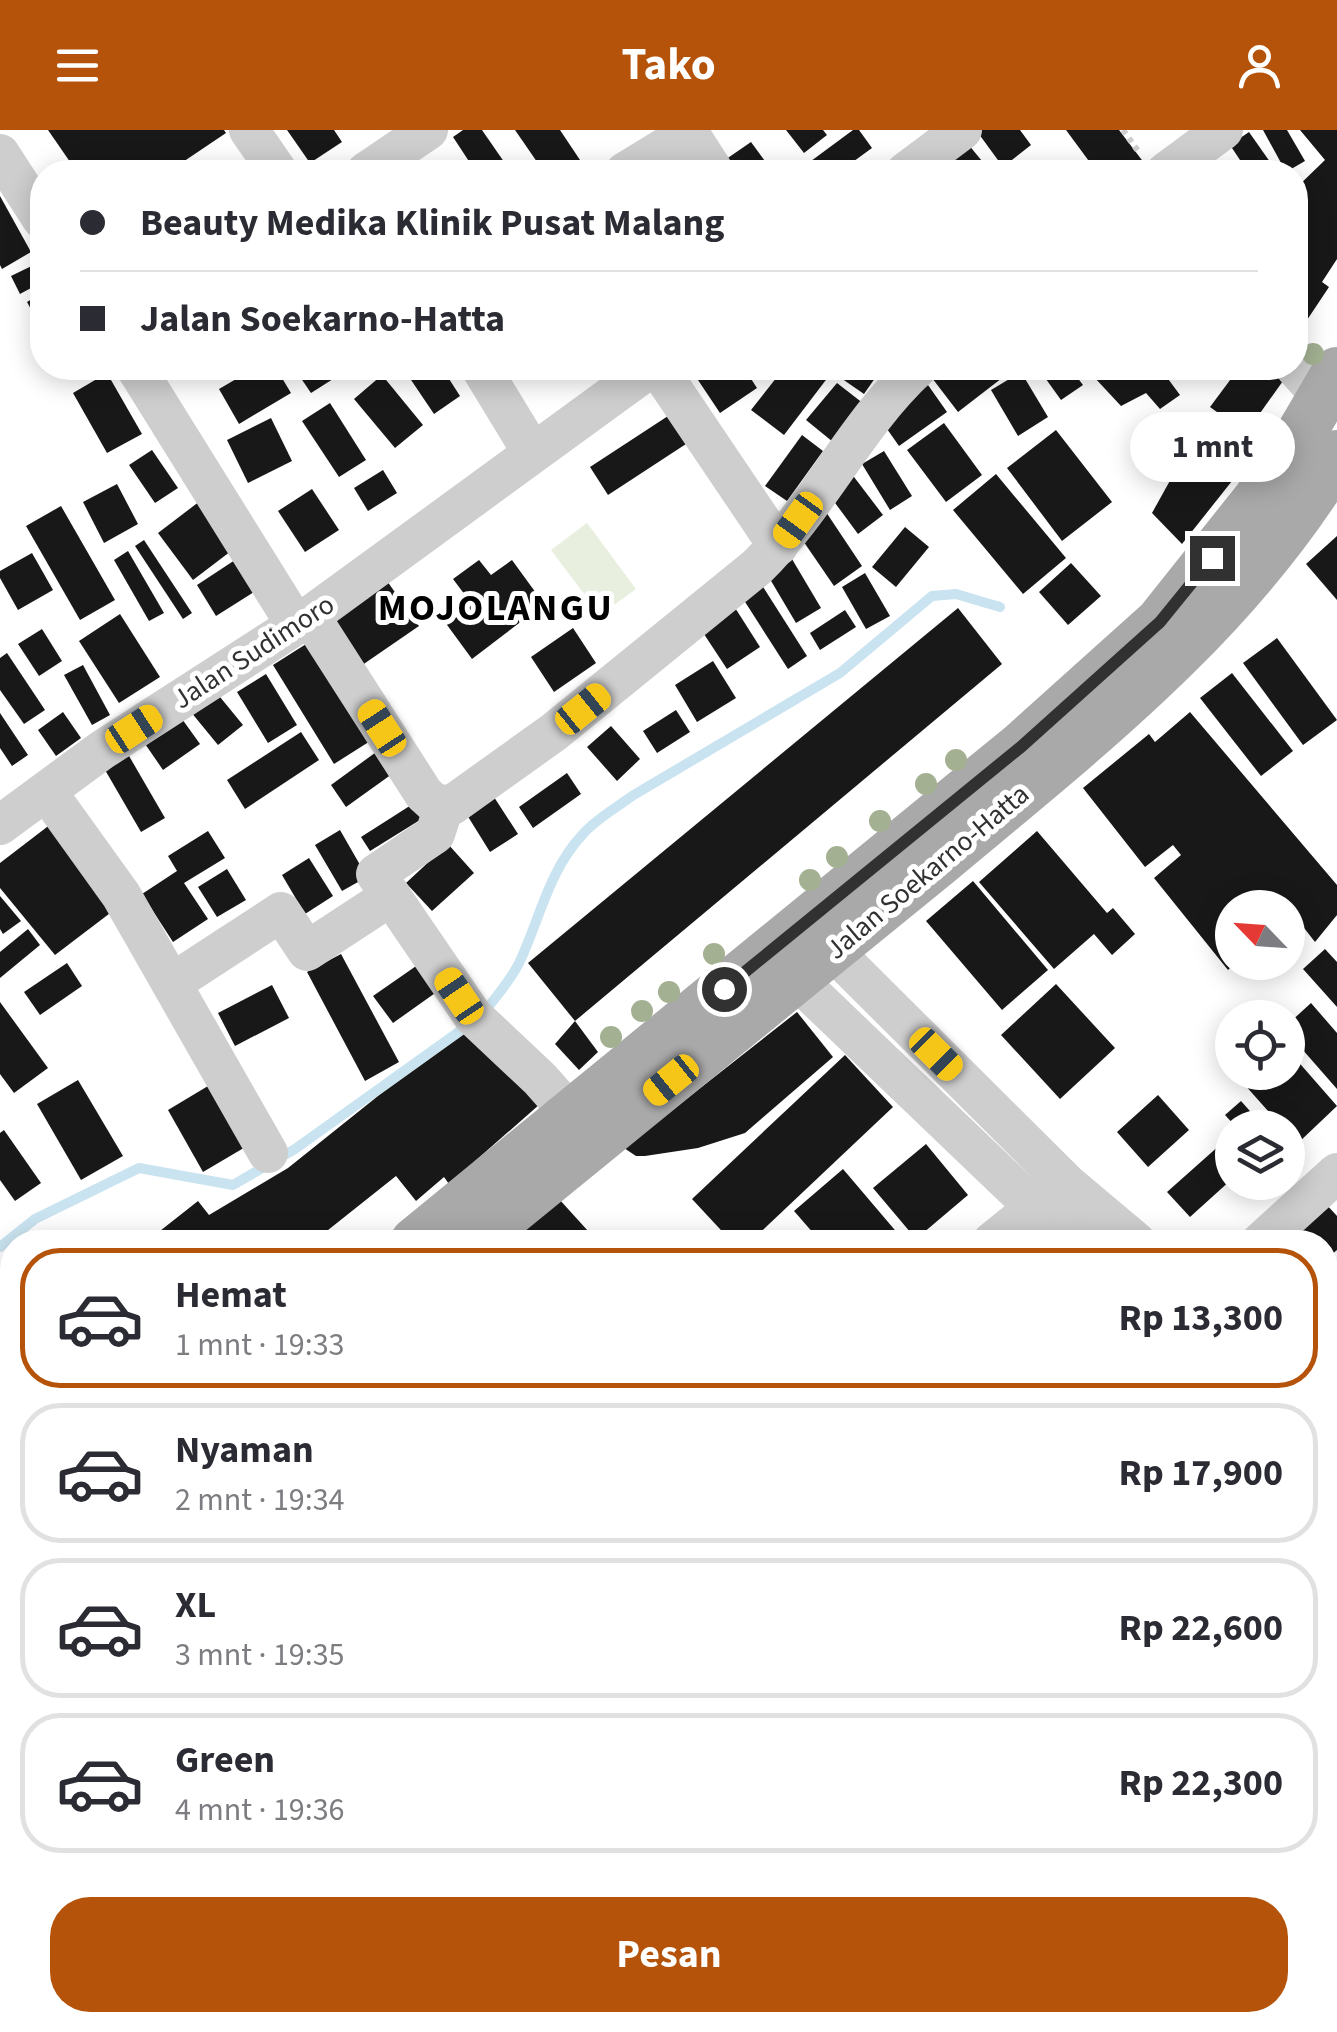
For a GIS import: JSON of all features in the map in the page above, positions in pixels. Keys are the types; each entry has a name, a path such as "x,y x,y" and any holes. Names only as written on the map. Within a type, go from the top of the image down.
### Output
{"main road":[{"name":"Jalan Soekarno-Hatta","path":"487,1230 1128,704 1241,522 1318,379"},
{"name":"Jalan Soekarno-Hatta","path":"430,1230 1022,746 1175,633 1292,526 1336,457"}],"street":[{"path":"249,130 270,160"},
{"path":"384,160 428,130"},
{"path":"922,160 962,130"},
{"path":"1182,160 1223,130"},
{"path":"643,160 688,131 706,160"},
{"path":"0,154 30,201"},
{"path":"144,380 303,621 424,794 444,806 452,806 554,732 778,546 906,380"},
{"path":"487,380 532,452"},
{"name":"Jalan Sudimoro","path":"0,825 102,750 303,621 630,380"},
{"path":"649,380 778,546"},
{"path":"47,792 121,895 268,1153"},
{"path":"172,982 282,912 307,951 384,885 435,834 444,806"},
{"path":"384,885 478,1021 571,1114"},
{"path":"814,965 1050,1195 1071,1230"},
{"path":"1274,1230 1337,1173"},
{"path":"1007,1230 1050,1195"},
{"path":"1050,1195 1114,1230"}],"green space":[{"path":"587,523 636,589 600,615 551,550"}],"building":[{"path":"48,130 226,133 186,160 69,160"},
{"path":"287,130 334,130 342,142 315,160 308,160"},
{"path":"463,130 482,130 503,160 468,160 453,137"},
{"path":"515,130 560,130 580,160 536,160"},
{"path":"786,130 823,130 827,135 804,153"},
{"path":"853,130 859,130 872,148 856,160 812,160"},
{"path":"976,130 1020,130 1031,145 1012,160 998,160"},
{"path":"1066,130 1119,130 1142,160 1088,160"},
{"path":"1263,130 1287,130 1304,160 1279,160"},
{"path":"1300,130 1337,130 1337,259 1322,282 1329,287 1308,318 1308,176 1325,160"},
{"path":"1249,132 1269,160 1240,160 1230,145"},
{"path":"751,142 764,160 725,160"},
{"path":"968,144 981,160 951,160"},
{"path":"0,196 30,253 2,269"},
{"path":"30,267 30,289 20,294 11,276"},
{"path":"95,380 111,380 142,434 107,453 73,393"},
{"path":"234,380 283,380 291,393 239,424 219,389"},
{"path":"302,380 331,380 311,393"},
{"path":"376,380 386,380 423,425 395,448 354,399"},
{"path":"411,380 450,380 460,396 434,414"},
{"path":"698,380 752,380 757,388 720,413"},
{"path":"775,380 826,380 784,435 751,410"},
{"path":"844,380 874,380 864,394"},
{"path":"934,380 999,380 958,412"},
{"path":"1008,380 1026,380 1048,417 1018,436 991,390"},
{"path":"1047,380 1079,380 1083,385 1061,400"},
{"path":"1097,380 1169,380 1180,395 1160,409 1146,393 1121,406"},
{"path":"1230,380 1284,380 1246,433 1210,407"},
{"path":"837,383 864,404 833,442 806,420"},
{"path":"928,385 947,412 899,446 880,419"},
{"path":"330,403 366,460 339,477 302,421"},
{"path":"668,416 686,444 608,495 590,467"},
{"path":"271,418 292,461 248,483 227,440"},
{"path":"944,423 982,475 946,502 907,450"},
{"path":"1056,430 1112,502 1062,541 1007,468"},
{"path":"802,435 823,451 787,501 765,486"},
{"path":"1192,441 1232,481 1182,544 1152,513"},
{"path":"152,450 178,488 155,503 129,465"},
{"path":"884,451 912,496 890,510 862,464"},
{"path":"383,470 397,493 368,511 354,488"},
{"path":"851,473 883,515 858,534 827,492"},
{"path":"996,474 1066,558 1023,594 953,510"},
{"path":"117,484 138,524 104,543 83,502"},
{"path":"312,489 339,530 305,552 278,511"},
{"path":"200,501 235,548 193,580 158,533"},
{"path":"61,506 115,600 80,620 26,526"},
{"path":"826,512 862,566 834,586 797,532"},
{"path":"905,527 929,547 896,587 872,567"},
{"path":"1337,536 1337,600 1306,564"},
{"path":"144,540 192,613 183,619 135,546"},
{"path":"128,551 164,613 149,621 114,560"},
{"path":"32,553 53,590 18,610 0,571"},
{"path":"789,554 821,608 796,623 764,569"},
{"path":"235,560 254,592 216,616 197,585"},
{"path":"479,560 491,575 512,560 544,604 472,659 439,614 465,595 453,579"},
{"path":"1071,563 1101,596 1068,625 1039,592"},
{"path":"865,573 890,616 866,629 842,587"},
{"path":"387,581 419,626 355,670 325,624"},
{"path":"760,582 807,656 788,669 740,594"},
{"path":"732,603 760,647 727,669 698,625"},
{"path":"958,608 1002,664 575,1021 528,963"},
{"path":"845,610 856,627 820,650 810,633"},
{"path":"120,614 160,677 119,703 79,641"},
{"path":"573,628 596,663 554,692 531,657"},
{"path":"42,629 62,661 39,676 18,644"},
{"path":"1277,638 1337,720 1303,745 1243,663"},
{"path":"314,639 375,738 334,764 273,665"},
{"path":"7,653 45,710 24,724 0,690 0,658"},
{"path":"713,661 736,698 697,722 675,685"},
{"path":"83,665 110,715 92,725 64,675"},
{"path":"1232,673 1293,751 1261,776 1200,698"},
{"path":"266,674 297,725 268,743 237,692"},
{"path":"211,686 243,725 218,745 186,706"},
{"path":"676,710 690,732 657,753 643,731"},
{"path":"63,712 81,738 56,756 38,730"},
{"path":"177,712 200,744 163,770 141,738"},
{"path":"1190,712 1337,885 1337,915 1315,942 1305,929 1305,890 1215,890 1215,954 1154,878 1181,855 1173,845 1145,867 1083,788 1149,734 1155,742"},
{"path":"0,713 28,755 12,766 0,748"},
{"path":"611,726 640,759 617,781 587,747"},
{"path":"301,732 319,760 245,809 227,780"},
{"path":"383,747 399,769 346,807 331,785"},
{"path":"125,749 165,818 141,832 101,763"},
{"path":"567,773 581,794 533,828 519,807"},
{"path":"494,797 518,834 490,852 467,815"},
{"path":"419,800 428,815 370,851 361,837"},
{"path":"60,817 122,904 55,955 0,888 0,863"},
{"path":"340,830 367,877 342,891 315,845"},
{"path":"208,831 225,858 184,883 208,919 173,942 142,894 177,871 168,856"},
{"path":"1037,831 1107,913 1113,908 1135,934 1112,955 1094,934 1054,969 979,882"},
{"path":"448,844 474,873 432,911 406,883"},
{"path":"309,858 333,896 305,914 282,875"},
{"path":"227,869 246,900 217,917 198,887"},
{"path":"973,881 1048,970 1002,1010 926,921"},
{"path":"0,896 21,921 3,934 0,929"},
{"path":"28,929 40,945 0,978 0,952"},
{"path":"1325,949 1337,962 1337,1007 1305,971"},
{"path":"341,954 399,1062 365,1081 307,972"},
{"path":"67,963 82,986 40,1015 24,992"},
{"path":"419,964 438,991 393,1023 373,996"},
{"path":"1056,984 1115,1048 1060,1099 1001,1035"},
{"path":"272,985 289,1018 235,1046 218,1013"},
{"path":"0,1002 48,1068 14,1093 0,1074"},
{"path":"1311,1003 1337,1033 1337,1089 1305,1052 1305,1008"},
{"path":"797,1012 833,1057 745,1133 698,1148 645,1156 636,1156 624,1148"},
{"path":"575,1021 598,1052 579,1070 555,1044"},
{"path":"477,1025 540,1104 449,1184 444,1177 416,1201 396,1176 328,1230 161,1230 198,1201 209,1215 288,1168 378,1096"},
{"path":"845,1055 893,1107 763,1230 721,1230 692,1199"},
{"path":"1305,1069 1337,1106 1305,1136 1305,1110 1267,1110 1249,1090 1305,1090"},
{"path":"223,1077 259,1139 203,1172 168,1110"},
{"path":"78,1080 123,1156 81,1180 37,1104"},
{"path":"1158,1095 1189,1130 1148,1167 1117,1132"},
{"path":"1241,1101 1249,1110 1231,1110"},
{"path":"4,1130 41,1183 15,1201 0,1180 0,1133"},
{"path":"926,1144 968,1195 927,1230 908,1230 873,1188"},
{"path":"1215,1149 1215,1194 1190,1217 1167,1192"},
{"path":"843,1169 895,1230 811,1230 794,1211"},
{"path":"559,1199 587,1230 525,1230"},
{"path":"1325,1203 1337,1216 1337,1230 1295,1230"}],"waterway":[{"path":"484,1013 517,968 562,863 583,834 600,819 632,796 840,673 932,596 956,594 1000,607"},
{"path":"21,1230 35,1219 139,1168 233,1185 295,1149 471,1023"}],"district":[{"name":"MOJOLANGU","path":"496,607"}],"route":[{"path":"724,989 1022,746 1160,622 1212,558"}]}
